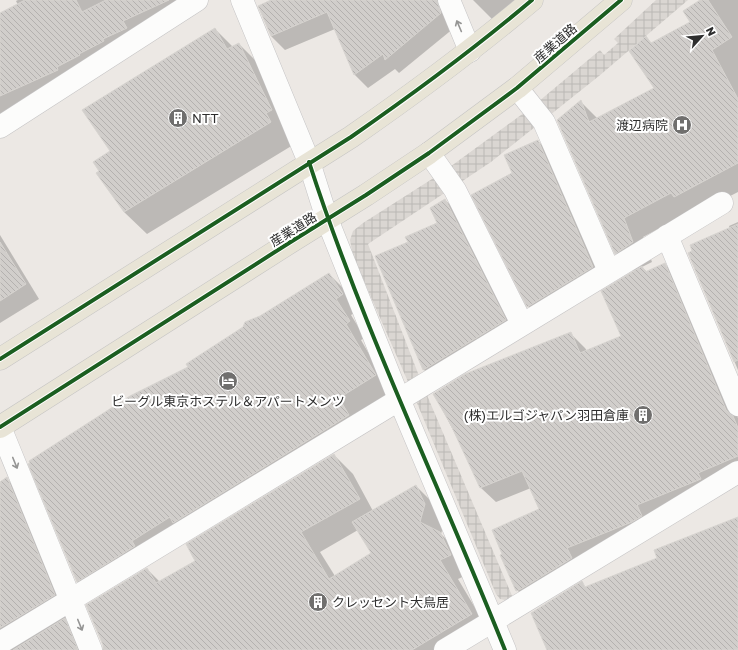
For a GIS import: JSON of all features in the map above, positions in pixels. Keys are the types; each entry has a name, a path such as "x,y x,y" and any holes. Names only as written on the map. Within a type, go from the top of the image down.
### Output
{"main road":[{"path":"0,359 309,162 351,137 470,51 532,0"},
{"name":"産業道路","path":"0,427 429,154 517,88 621,0"}],"street":[{"path":"0,127 197,0"},
{"path":"242,0 309,162 327,219 399,399 412,451 494,621 505,650"},
{"path":"449,0 470,51"},
{"path":"517,88 544,122 609,272"},
{"path":"429,154 455,190 522,324"},
{"path":"0,643 722,203"},
{"path":"667,236 738,405"},
{"path":"0,427 90,650"},
{"path":"445,650 738,472"}],"shaded area":[{"path":"656,0 688,0 599,76 491,162 368,244 421,381 513,598 510,600 500,599 496,594 412,391 353,256 350,240 353,231 363,223 443,172 532,107 600,50 604,55 618,43 614,39"}],"building":[{"path":"25,0 76,0 82,12 106,0 169,0 123,21 127,28 103,39 104,41 57,67 58,70 0,96 0,13"},
{"path":"271,0 437,0 441,13 385,60 383,54 354,75 327,12 271,36 258,6"},
{"path":"700,0 708,0 732,37 712,50 738,99 738,163 674,197 671,193 624,218 633,242 615,254 557,120 581,100 589,122 654,88 629,51 646,36 651,43 690,22 683,11"},
{"name":"NTT","path":"215,28 227,49 239,43 272,110 266,113 271,122 124,212 96,173 99,171 93,162 110,151 82,110"},
{"path":"538,140 593,267 527,307 471,195 512,173 504,155"},
{"path":"445,199 506,320 423,370 375,256 408,242 405,237 437,223 430,208"},
{"path":"738,224 738,360 734,362 688,253 692,251 690,245"},
{"path":"0,242 26,284 0,301"},
{"path":"665,263 726,410 733,416 738,428 738,456 698,473 701,479 637,505 642,516 632,522 567,548 572,558 516,591 500,555 502,554 492,530 539,509 522,471 480,488 450,423 433,394 465,374 571,332 580,353 621,336 601,291 642,266 645,272"},
{"path":"329,273 343,294 336,299 350,321 346,324 376,375 339,398 349,415 173,523 170,517 132,541 135,546 77,582 28,464 30,463 29,461 130,396 188,367 186,364 243,327 245,322 260,316"},
{"path":"334,454 360,499 301,532 329,579 371,553 352,522 416,485 425,504 420,522 440,532 451,555 440,560 472,614 412,650 103,650 103,645 86,605 147,568 156,583 195,561 186,544"},
{"path":"7,477 55,595 0,628 0,482"},
{"path":"738,517 738,650 547,650 531,613 582,581 585,587 657,558 654,550"},
{"path":"65,618 78,650 13,650"}],"cycle path":[{"path":"0,359 351,137 443,71 532,0"},
{"path":"0,427 366,195 429,153 517,88 621,0"},
{"path":"309,162 353,286 505,650"}],"place":[{"name":"NTT","path":"178,118"},
{"name":"渡辺病院","path":"682,125"},
{"name":"ビーグル東京ホステル＆アパートメンツ","path":"228,381"},
{"name":"(株)エルゴジャパン羽田倉庫","path":"643,415"},
{"name":"クレッセント大鳥居","path":"318,602"}]}
